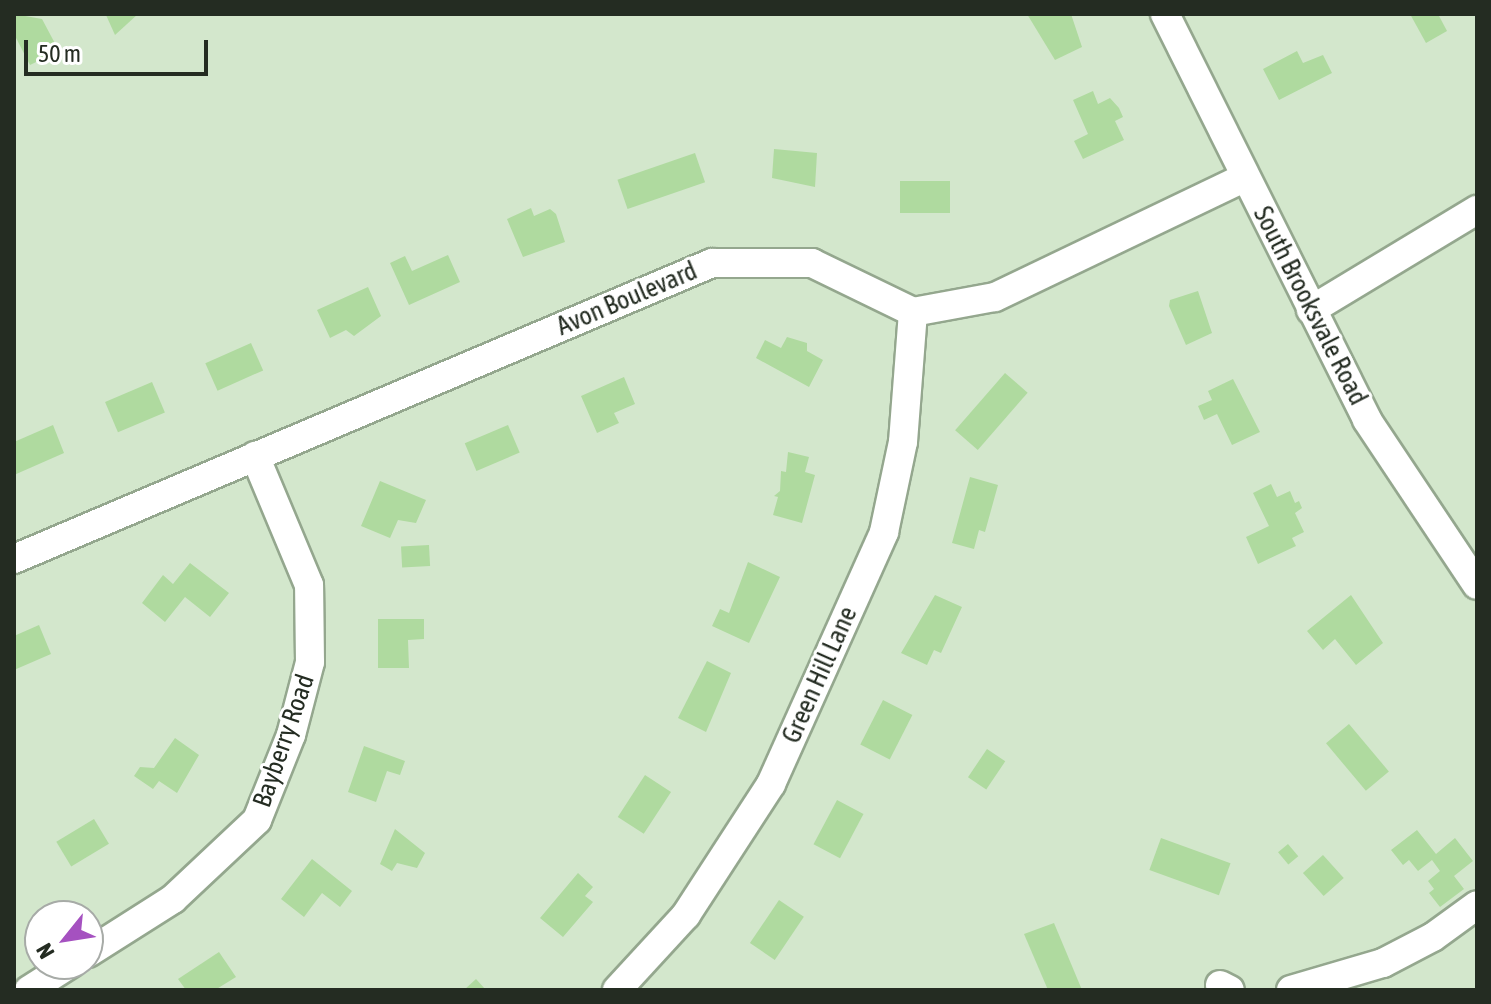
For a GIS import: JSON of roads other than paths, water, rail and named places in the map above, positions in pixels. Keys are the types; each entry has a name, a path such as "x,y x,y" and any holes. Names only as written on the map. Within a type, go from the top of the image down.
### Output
{"street":[{"name":"South Brooksvale Road","path":"1165,14 1367,420 1471,567"},
{"path":"913,312 995,297 1245,177"},
{"path":"1311,310 1477,210"},
{"name":"Avon Boulevard","path":"14,559 712,263 812,263 913,312"},
{"name":"Green Hill Lane","path":"617,990 686,915 771,784 884,532 903,442 913,312"},
{"name":"Bayberry Road","path":"104,943 173,899 257,820 291,735 310,662 309,585 255,456"},
{"path":"1291,990 1383,963 1433,937 1477,905"}]}
